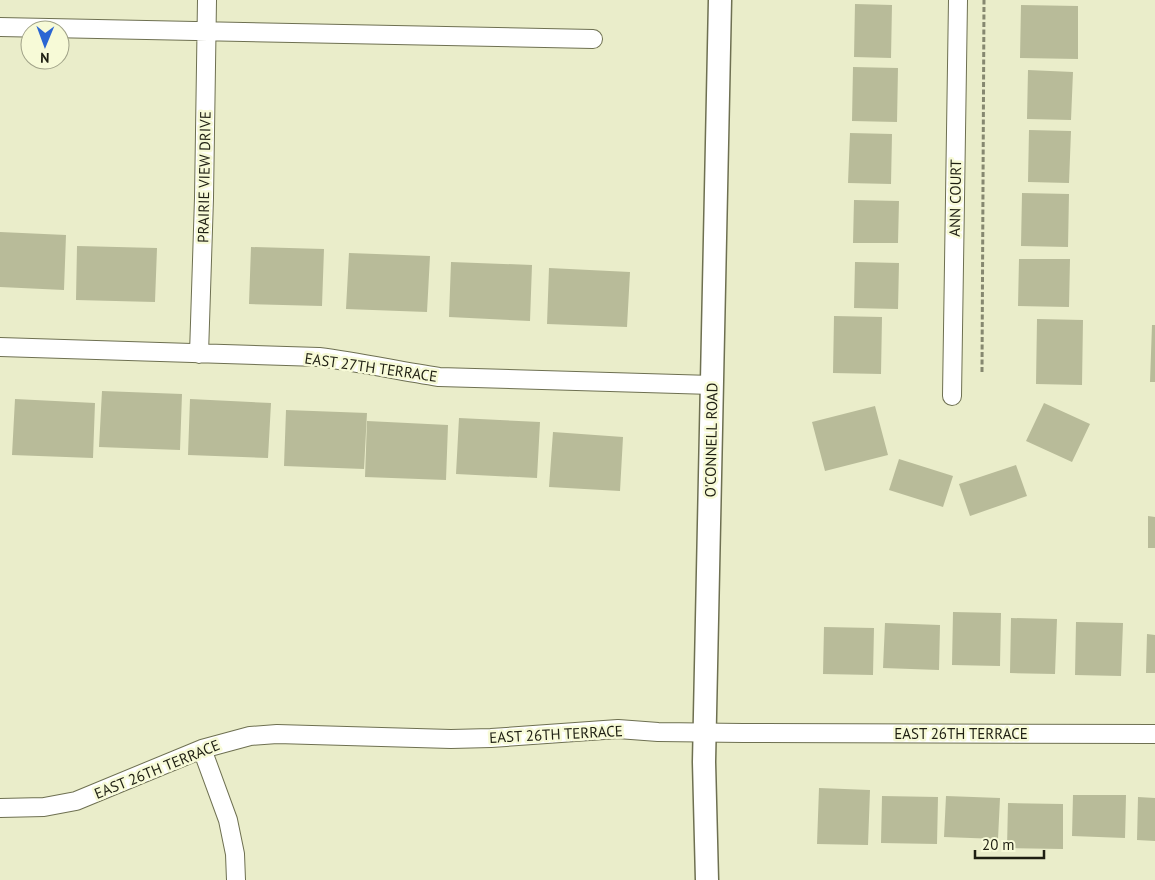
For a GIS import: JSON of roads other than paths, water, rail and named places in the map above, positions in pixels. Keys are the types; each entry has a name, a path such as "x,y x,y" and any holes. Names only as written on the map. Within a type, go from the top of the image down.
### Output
{"street":[{"name":"PRAIRIE VIEW DRIVE","path":"199,354 207,0"},
{"name":"O'CONNELL ROAD","path":"707,880 705,732 720,0"},
{"name":"ANN COURT","path":"952,396 958,0"},
{"path":"0,27 592,39"},
{"name":"EAST 27TH TERRACE","path":"0,348 319,357 439,377 712,385"},
{"name":"EAST 26TH TERRACE","path":"0,808 44,807 76,800 202,749 250,736 277,734 451,739 491,738 618,728 658,732 1155,734"},
{"path":"202,749 228,820 236,880"}]}
